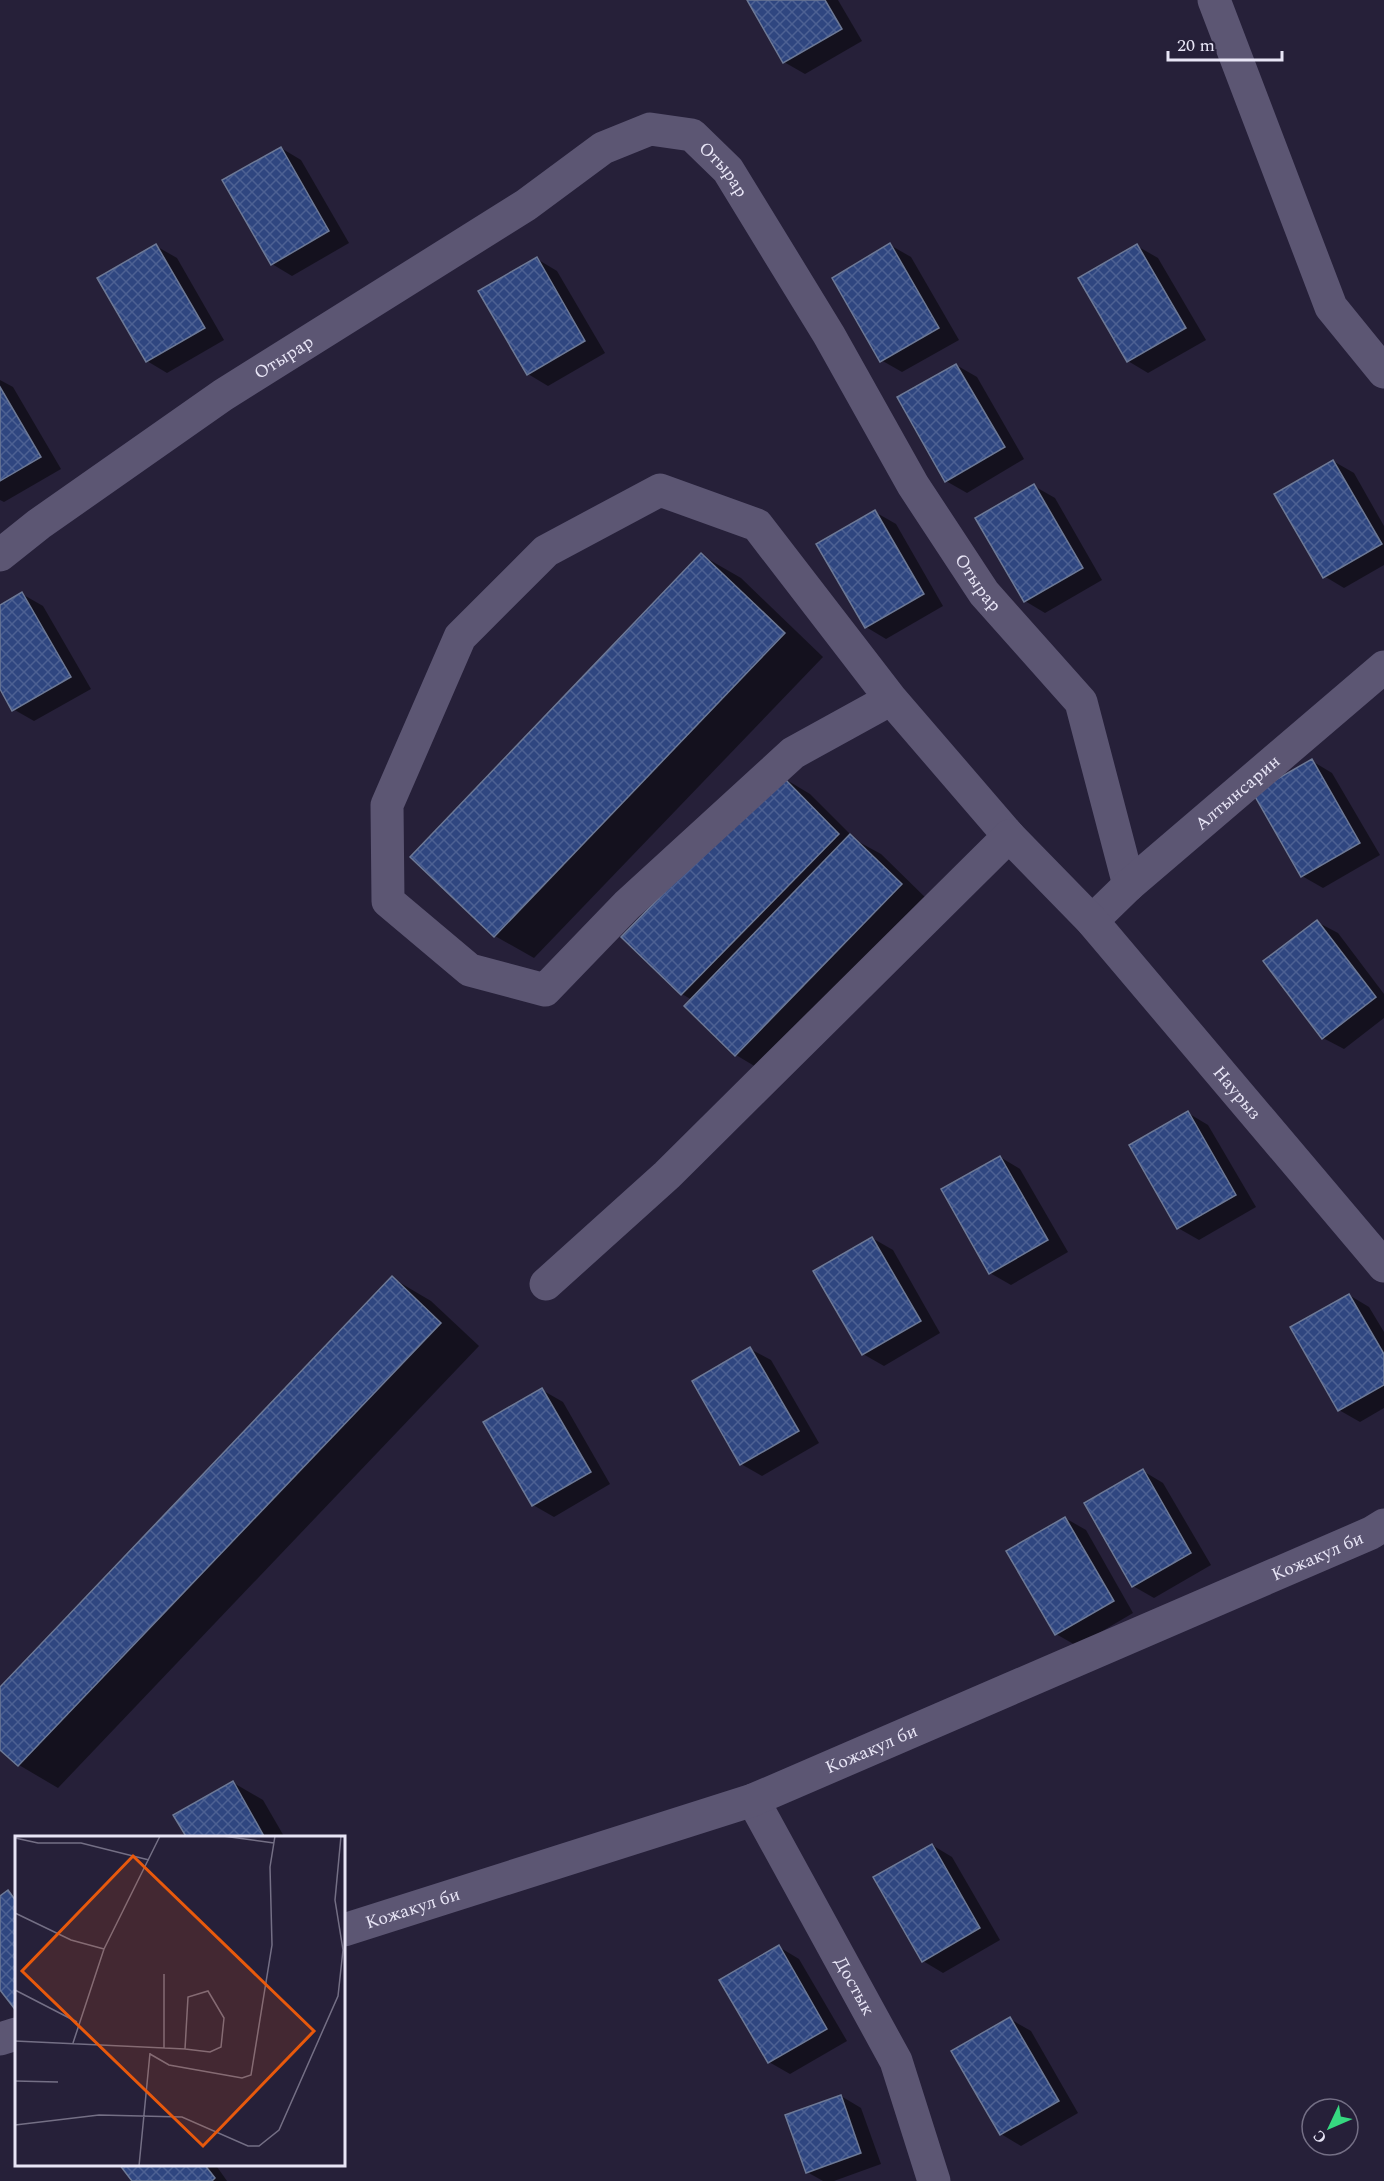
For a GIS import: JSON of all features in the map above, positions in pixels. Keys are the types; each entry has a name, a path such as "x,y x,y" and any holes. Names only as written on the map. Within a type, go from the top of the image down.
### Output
{"street":[{"path":"1214,0 1331,307 1384,372"},
{"name":"Отырар","path":"0,555 39,524 224,395 526,205 603,148 650,129 692,135 728,170 829,335 914,485 984,593 1081,702 1129,885"},
{"name":"Наурыз","path":"891,699 793,753 627,905 545,990 470,970 388,901 387,805 460,637 546,551 660,490 757,525 891,699 1009,836 1092,921 1384,1266"},
{"name":"Алтынсарин","path":"1092,921 1129,885 1384,668"},
{"path":"546,1284 667,1174 1009,836"},
{"name":"Кожакул би","path":"345,1930 753,1800 1380,1536"},
{"name":"Достык","path":"753,1800 896,2061 934,2181"},
{"path":"0,2039 15,2034"}],"building":[{"path":"747,0 825,0 842,29 783,63"},
{"path":"281,147 329,231 271,265 222,180"},
{"path":"890,243 939,328 880,362 832,278"},
{"path":"156,244 205,328 146,362 97,278"},
{"path":"1137,244 1186,328 1127,362 1078,278"},
{"path":"537,257 585,341 527,375 478,291"},
{"path":"956,364 1005,447 945,482 897,397"},
{"path":"0,387 41,457 0,481"},
{"path":"1333,460 1382,544 1323,578 1274,494"},
{"path":"1034,484 1083,568 1024,602 975,518"},
{"path":"875,510 924,594 865,628 816,544"},
{"path":"701,553 785,633 494,937 410,857"},
{"path":"22,592 71,677 12,711 0,689 0,605"},
{"path":"1312,759 1360,843 1301,877 1253,793"},
{"path":"780,774 839,834 681,995 621,937"},
{"path":"850,834 902,884 735,1056 684,1006"},
{"path":"1317,920 1376,997 1322,1039 1263,961"},
{"path":"1188,1111 1236,1195 1177,1229 1129,1145"},
{"path":"1000,1156 1048,1240 989,1274 941,1189"},
{"path":"872,1237 921,1321 862,1355 813,1271"},
{"path":"392,1276 441,1323 18,1766 0,1750 0,1687"},
{"path":"1349,1294 1384,1354 1384,1385 1338,1411 1290,1327"},
{"path":"750,1347 799,1431 740,1465 692,1381"},
{"path":"542,1388 591,1472 532,1506 483,1422"},
{"path":"1143,1469 1191,1553 1132,1587 1084,1503"},
{"path":"1065,1517 1114,1601 1055,1635 1006,1551"},
{"path":"233,1781 264,1836 186,1836 173,1815"},
{"path":"932,1844 980,1928 922,1962 873,1877"},
{"path":"8,1890 15,1900 14,2008 0,1990 0,1896"},
{"path":"779,1945 827,2029 768,2063 719,1980"},
{"path":"1010,2017 1059,2101 1000,2135 951,2051"},
{"path":"841,2095 861,2153 806,2173 785,2115"},
{"path":"121,2166 206,2166 215,2178 212,2181 132,2181"}]}
